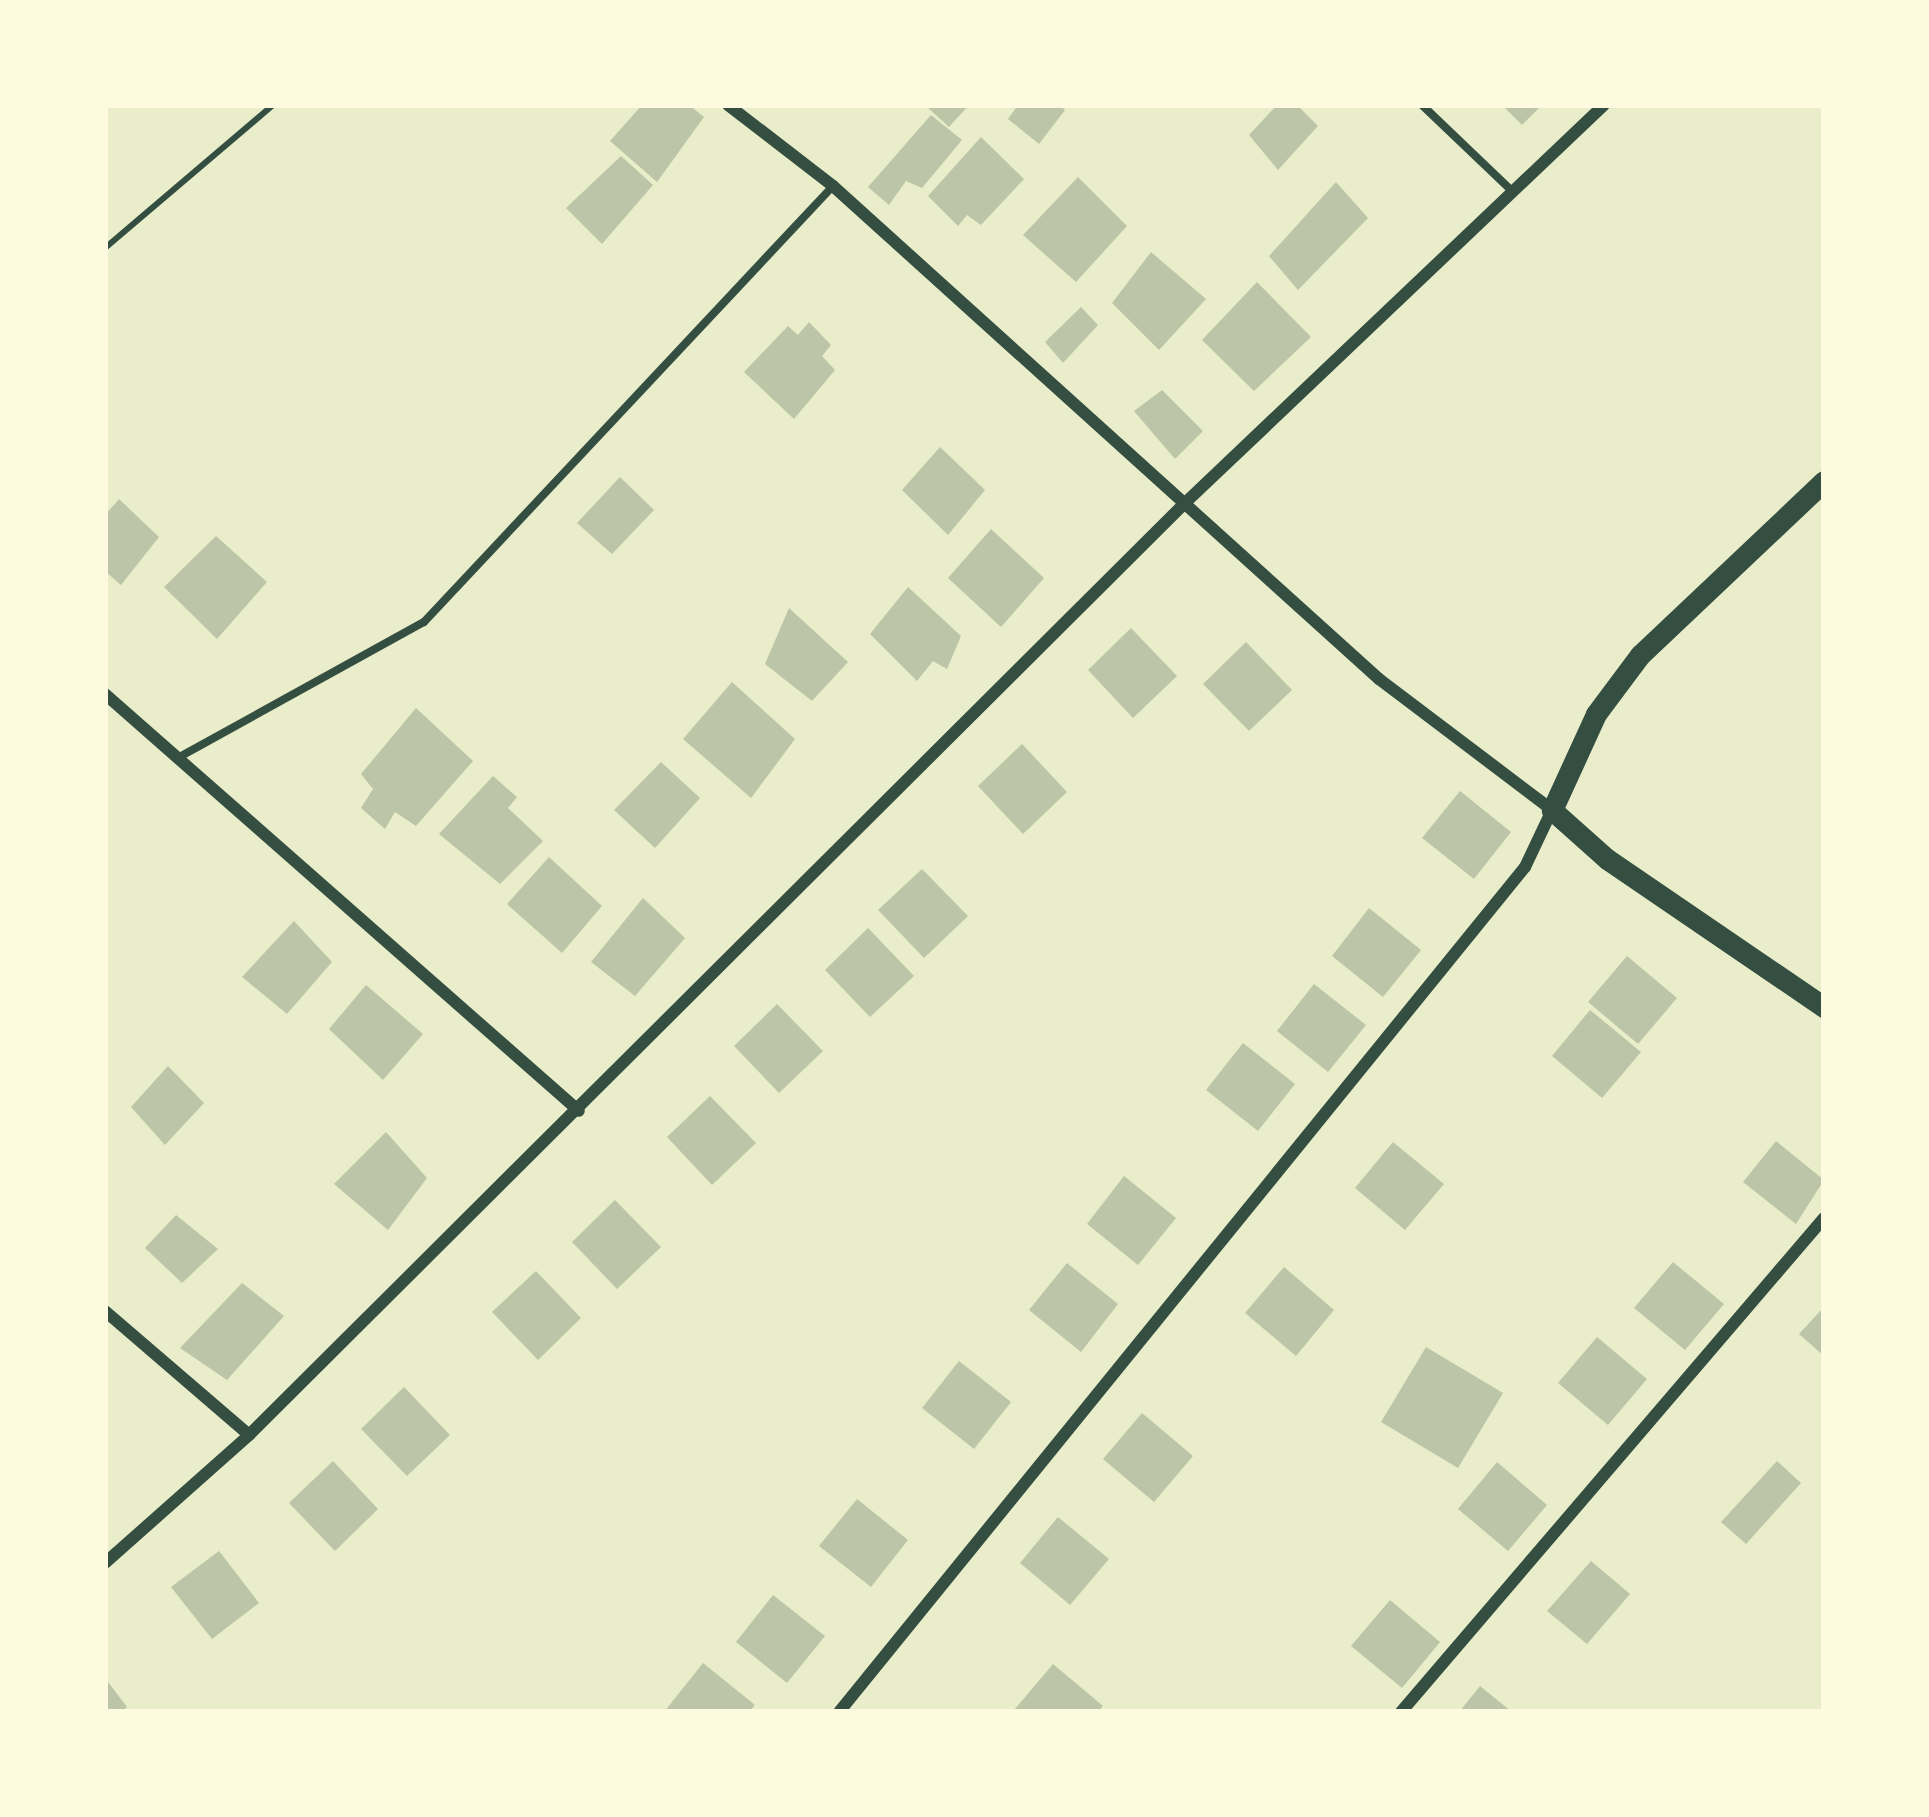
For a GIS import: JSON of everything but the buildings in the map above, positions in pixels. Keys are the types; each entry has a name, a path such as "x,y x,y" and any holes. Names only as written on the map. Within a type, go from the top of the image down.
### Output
{"street":[{"path":"728,105 833,186 1378,679 1552,810 1606,859 1824,1007"},
{"path":"105,1563 249,1435 1185,503 1604,105"},
{"path":"839,1712 1525,867 1596,714 1640,656 1824,482"},
{"path":"105,694 183,755 579,1111"},
{"path":"1401,1712 1824,1218"},
{"path":"105,1311 249,1435"}],"lane":[{"path":"1422,105 1512,191"},
{"path":"183,755 424,622 833,186"}],"path":[{"path":"105,248 273,105"}]}
